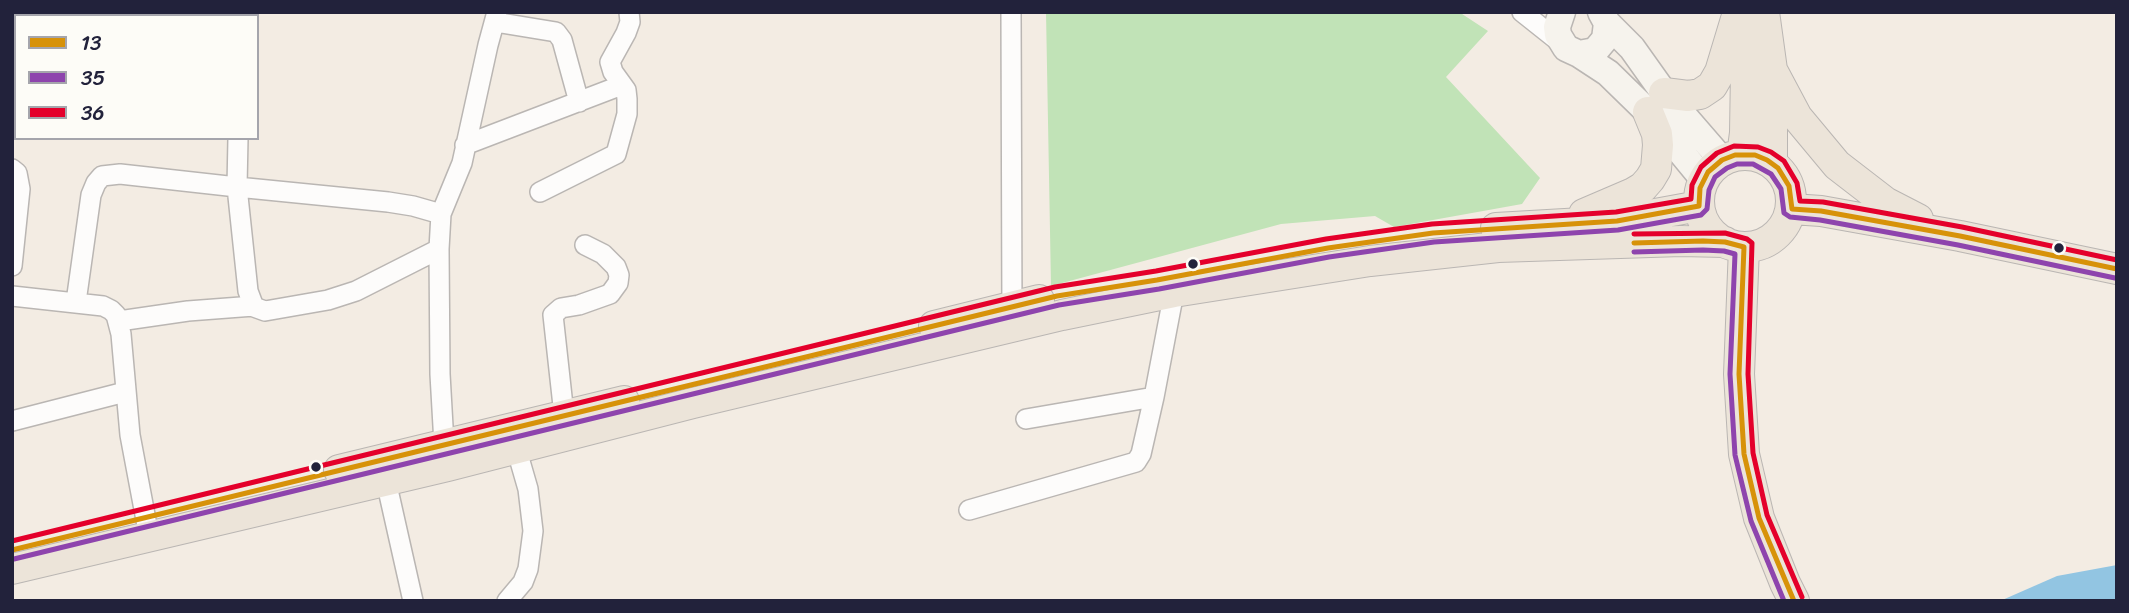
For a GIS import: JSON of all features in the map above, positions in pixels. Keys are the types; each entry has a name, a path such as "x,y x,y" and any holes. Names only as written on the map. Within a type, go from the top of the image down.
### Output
{"main road":[{"path":"1559,13 1557,27 1570,48 1656,102 1700,94 1712,86 1720,72 1740,12"},
{"path":"1734,245 1718,238 1707,227 1717,175 1745,133 1746,71 1740,12"},
{"path":"1764,12 1772,70 1772,163"},
{"path":"1570,48 1587,53 1601,46 1607,31 1604,18"},
{"path":"1604,18 1632,48 1656,102 1717,175"},
{"path":"1772,70 1797,117 1838,166 1885,202 1915,218 1960,236"},
{"path":"1565,223 1633,194 1650,179 1656,169 1658,145 1656,102"},
{"path":"12,569 147,527 383,469 513,439 693,403 1012,317 1057,296 1328,248 1433,233 1618,221 1755,155 1772,163 1783,173 1789,186 1791,209 1783,228 1772,239 1758,245 1681,241 1498,247 1370,261 1174,292 1062,315 1012,317 564,415 513,439 444,444 383,469"},
{"path":"1791,209 1821,211 1960,236 2117,269"},
{"path":"1734,245 1744,454 1759,518 1790,592"},
{"path":"12,550 147,527"}],"street":[{"path":"540,192 616,154 627,114 626,90 613,72 610,62 626,33 630,22 629,12"},
{"path":"1011,12 1012,317"},
{"path":"1522,12 1570,48"},
{"path":"444,444 440,374 441,214 456,181 496,17 555,32 562,40 579,102"},
{"path":"466,145 622,85"},
{"path":"237,140 237,187 248,291 254,306 259,310 273,311 328,300 356,291 439,250"},
{"path":"12,169 17,173 20,189 12,266"},
{"path":"76,302 91,195 102,176 120,174 388,202 441,214"},
{"path":"564,415 553,315 561,309 610,294 618,283 619,275 616,267 603,254 585,245"},
{"path":"969,510 1136,462 1142,454 1174,292"},
{"path":"12,296 103,306 111,310 119,321 130,435 147,527"},
{"path":"119,321 188,311 254,306"},
{"path":"12,421 125,392"},
{"path":"1026,419 1154,397"},
{"path":"507,601 523,582 528,569 533,531 528,489 513,439"},
{"path":"383,469 413,601"}],"green space":[{"path":"1046,12 1459,12 1488,31 1446,77 1540,178 1522,204 1394,227 1375,216 1281,224 1051,286"}],"water":[{"path":"2117,565 2117,601 2000,601 2057,576"}],"transit line":[{"name":"36","path":"12,541 1055,287 1326,239 1432,224 1616,212 1691,199 1692,185 1701,167 1717,153 1734,146 1758,147 1784,161 1797,183 1800,201 1823,202 1962,227 2117,260"},
{"name":"13","path":"12,550 1057,296 1328,248 1433,233 1617,221 1699,206 1700,188 1708,172 1722,160 1735,155 1755,155 1778,168 1789,186 1792,209 1821,211 1960,236 2117,269"},
{"name":"35","path":"14,559 1059,305 1329,257 1434,242 1618,230 1701,215 1707,209 1709,190 1715,177 1737,164 1753,164 1771,174 1781,189 1784,213 1790,217 1958,245 2115,278"},
{"name":"36","path":"1634,234 1725,233 1752,243 1748,374 1753,453 1767,515 1802,597"},
{"name":"13","path":"1634,243 1703,241 1725,242 1744,247 1739,374 1744,454 1759,518 1794,601"},
{"name":"35","path":"1634,252 1703,250 1735,254 1730,374 1735,455 1751,521 1784,601"}]}
